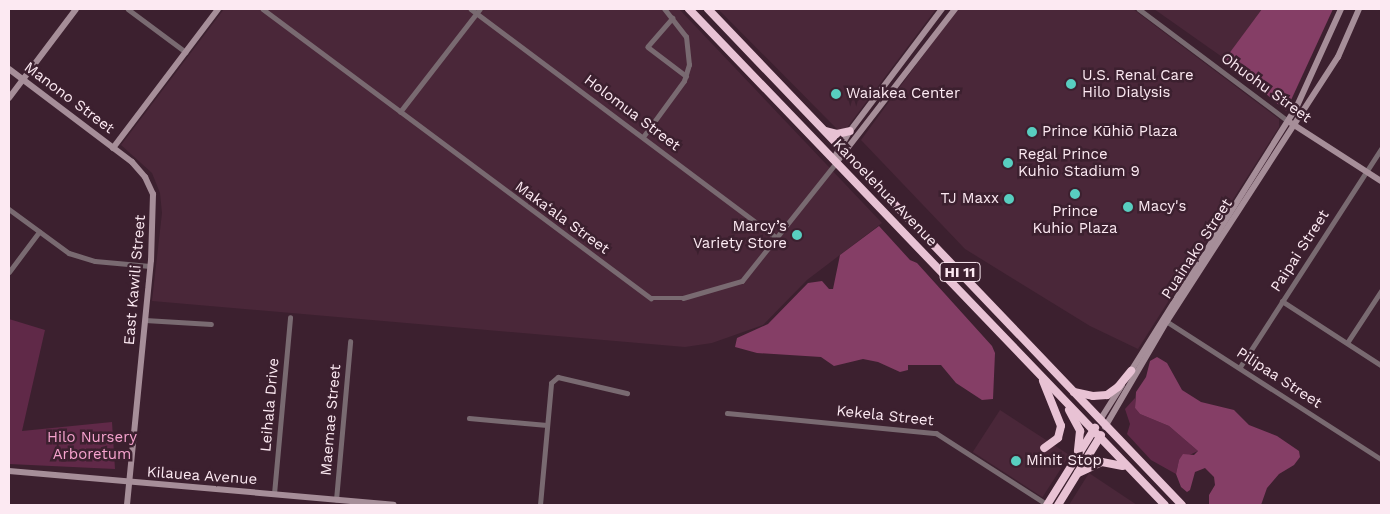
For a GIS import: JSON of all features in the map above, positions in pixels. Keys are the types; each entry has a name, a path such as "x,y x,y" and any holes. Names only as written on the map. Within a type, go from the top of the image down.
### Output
{"highway":[{"name":"Kanoelehua Avenue","path":"689,9 1165,505"},
{"name":"Kanoelehua Avenue","path":"708,9 1182,505"},
{"path":"824,130 838,134 850,131"},
{"path":"1072,391 1093,396 1106,394 1118,388 1131,371"},
{"path":"1040,375 1061,426 1056,440 1044,448"},
{"path":"1057,392 1080,431 1074,462"},
{"name":"Puainako Street","path":"1058,505 1102,423"},
{"name":"Puainako Street","path":"1048,505 1074,462 1096,434"},
{"path":"1076,474 1104,461 1117,463 1130,470"}],"street":[{"path":"9,98 76,9"},
{"path":"128,9 186,52"},
{"path":"114,148 218,9"},
{"name":"Maka‘ala Street","path":"263,9 651,298 683,298 742,282 834,161"},
{"name":"Holomua Street","path":"471,9 478,11 777,238"},
{"path":"642,137 686,76 690,59 688,42 673,18 664,9"},
{"path":"843,150 850,131 942,9"},
{"path":"834,161 880,108 955,9"},
{"name":"Ohuohu Street","path":"1140,9 1291,123 1381,181"},
{"name":"Puainako Street","path":"1291,123 1341,9"},
{"name":"Puainako Street","path":"1102,423 1131,371 1291,123 1338,57 1359,9"},
{"path":"400,112 478,11"},
{"path":"673,18 648,47 686,76"},
{"name":"Manono Street","path":"9,69 114,148"},
{"name":"East Kawili Street","path":"114,148 135,165 151,189 154,218 127,505"},
{"name":"Paipai Street","path":"1240,368 1381,149"},
{"path":"9,209 69,253 95,261 150,266"},
{"path":"9,272 39,232"},
{"path":"1348,343 1381,291"},
{"path":"1282,301 1381,365"},
{"name":"Leihala Drive","path":"274,494 290,318"},
{"path":"145,320 211,324"},
{"name":"Puainako Street","path":"1102,423 1165,320"},
{"name":"Pilipaa Street","path":"1165,320 1381,459"},
{"name":"Maemae Street","path":"336,500 350,342"},
{"path":"540,505 551,383 558,377 627,393"},
{"name":"Kekela Street","path":"727,413 936,433 1048,505"},
{"path":"469,418 547,425"},
{"name":"Kilauea Avenue","path":"9,471 394,505"}],"shaded area":[{"path":"224,9 679,9 882,223 807,280 763,325 712,343 685,347 152,301 162,213 160,193 152,173 121,145"},
{"name":"Waiakea Center","path":"718,9 936,9 846,129 838,130"},
{"name":"Prince Kuhio Plaza","path":"957,9 1133,9 1279,119 1279,127 1138,349 1090,326 965,249 861,140"},
{"path":"1154,9 1262,9 1225,59"},
{"path":"1262,9 1333,9 1286,111 1225,59"},
{"path":"879,226 910,260 917,263 992,346 995,353 993,399 982,400 956,383 941,365 908,365 908,370 900,372 878,362 863,359 834,366 821,357 757,353 735,347 737,338 768,324 808,283 822,281 829,289 833,289 840,255"},
{"path":"1157,357 1167,363 1182,390 1201,402 1234,410 1249,425 1277,436 1299,451 1300,457 1294,465 1279,474 1267,488 1261,505 1209,505 1209,495 1215,485 1214,477 1205,468 1195,472 1190,490 1187,492 1181,487 1176,474 1179,460 1183,454 1194,455 1198,451 1169,426 1140,414 1135,408 1136,392 1146,377 1150,361"},
{"path":"1000,410 1070,455 1042,497 973,452"},
{"path":"1089,473 1137,505 1069,505"}],"green space":[{"name":"Hilo Nursery Arboretum","path":"9,319 45,330 22,431 112,422 115,469 9,464"},
{"path":"1135,398 1135,408 1140,414 1169,426 1198,451 1179,460 1176,474 1151,460 1127,434 1130,424 1125,409"}],"place":[{"name":"U.S. Renal Care Hilo Dialysis","path":"1071,84"},
{"name":"Waiakea Center","path":"836,94"},
{"name":"Prince Kūhiō Plaza","path":"1032,132"},
{"name":"Regal Prince Kuhio Stadium 9","path":"1008,163"},
{"name":"Prince Kuhio Plaza","path":"1075,194"},
{"name":"TJ Maxx","path":"1009,199"},
{"name":"Macy's","path":"1128,207"},
{"name":"Marcy’s Variety Store","path":"797,235"},
{"name":"Minit Stop","path":"1016,461"}]}
